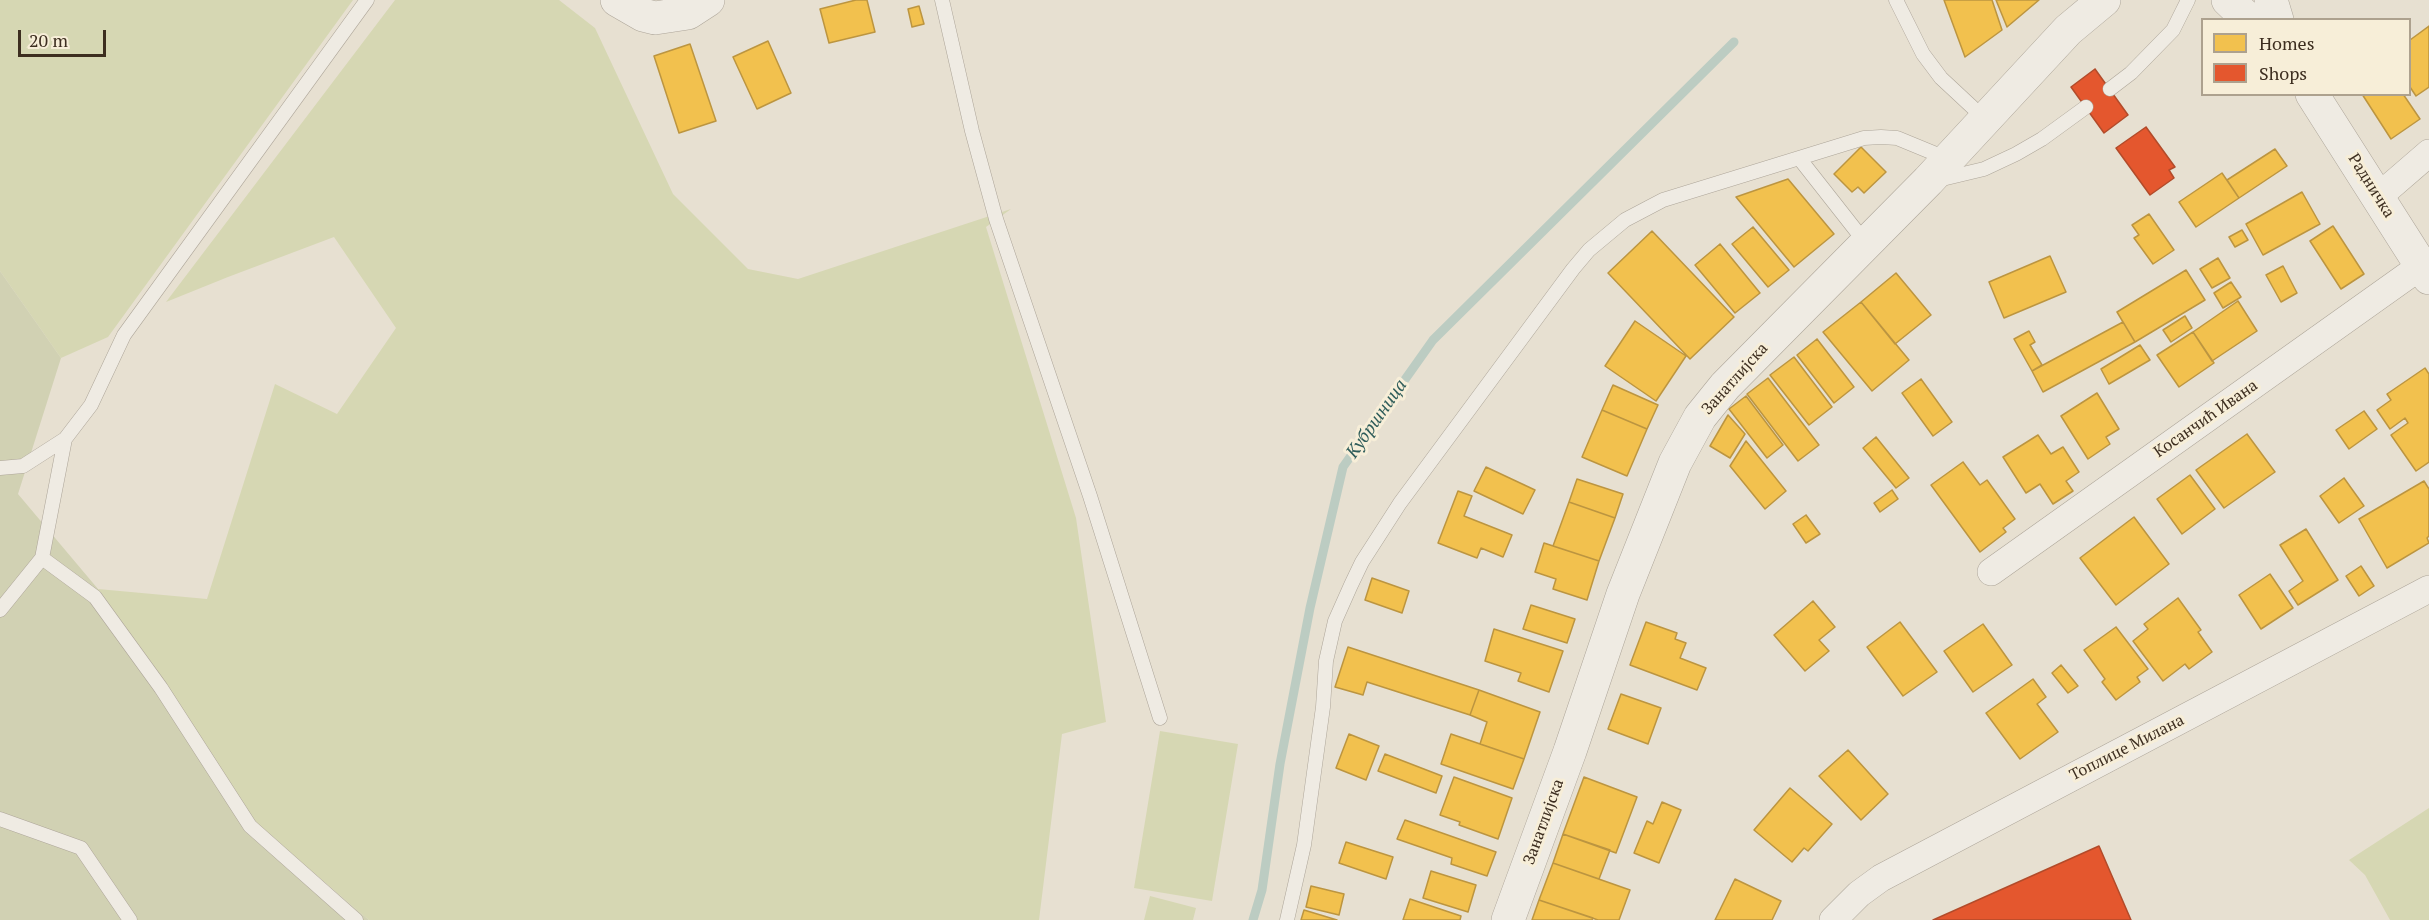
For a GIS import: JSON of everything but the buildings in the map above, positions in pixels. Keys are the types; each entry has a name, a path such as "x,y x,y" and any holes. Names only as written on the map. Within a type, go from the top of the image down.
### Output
{"street":[{"path":"617,0 643,15 655,18 688,13 708,0"},
{"name":"Занатлијска","path":"2068,30 2088,0"},
{"name":"Занатлијска","path":"1508,920 1570,751 1623,594 1675,463 1700,417 1725,386 1938,170 2068,30 2104,0"},
{"path":"2228,0 2247,18"},
{"path":"2271,0 2276,18"},
{"name":"Радничка","path":"2313,96 2425,272"},
{"path":"2378,197 2429,153"},
{"name":"Косанчић Ивана","path":"1991,572 2425,272"},
{"name":"Топлице Милана","path":"1833,920 1859,894 1881,878 2429,588"}],"lane":[{"path":"0,468 23,466 65,439 91,405 124,335 367,0"},
{"path":"942,0 969,120 996,219 1090,496 1160,717"},
{"path":"1896,0 1923,54 1941,78 1985,119"},
{"path":"2110,89 2131,73 2160,45 2173,30 2188,0"},
{"path":"1287,920 1304,845 1323,707 1326,660 1335,621 1362,562 1401,503 1573,269 1608,232 1625,219 1663,200 1864,138 1881,136 1897,138 1938,170 1984,169 2042,139 2086,108"},
{"path":"1799,158 1865,242"},
{"path":"0,610 42,558 65,439"},
{"path":"42,558 95,597 161,688 250,825 356,920"},
{"path":"0,819 81,848 130,920"}],"green space":[{"path":"0,0 353,0 108,337 61,358 0,271"},
{"path":"395,0 559,0 595,28 673,194 748,269 798,279 1011,209 986,227 1076,518 1106,722 1062,734 1039,920 369,920 247,816 98,589 207,599 275,384 337,414 396,328 334,237 166,302"},
{"path":"0,271 61,358 18,494 98,589 247,816 369,920 0,920"},
{"path":"1160,731 1238,744 1212,901 1134,888"},
{"path":"2429,808 2429,920 2390,920 2365,875 2349,860"},
{"path":"1150,896 1196,908 1193,920 1144,920"}],"waterway":[{"name":"Кубршница","path":"1253,920 1262,890 1280,764 1310,608 1343,467 1433,340 1734,42"}]}
